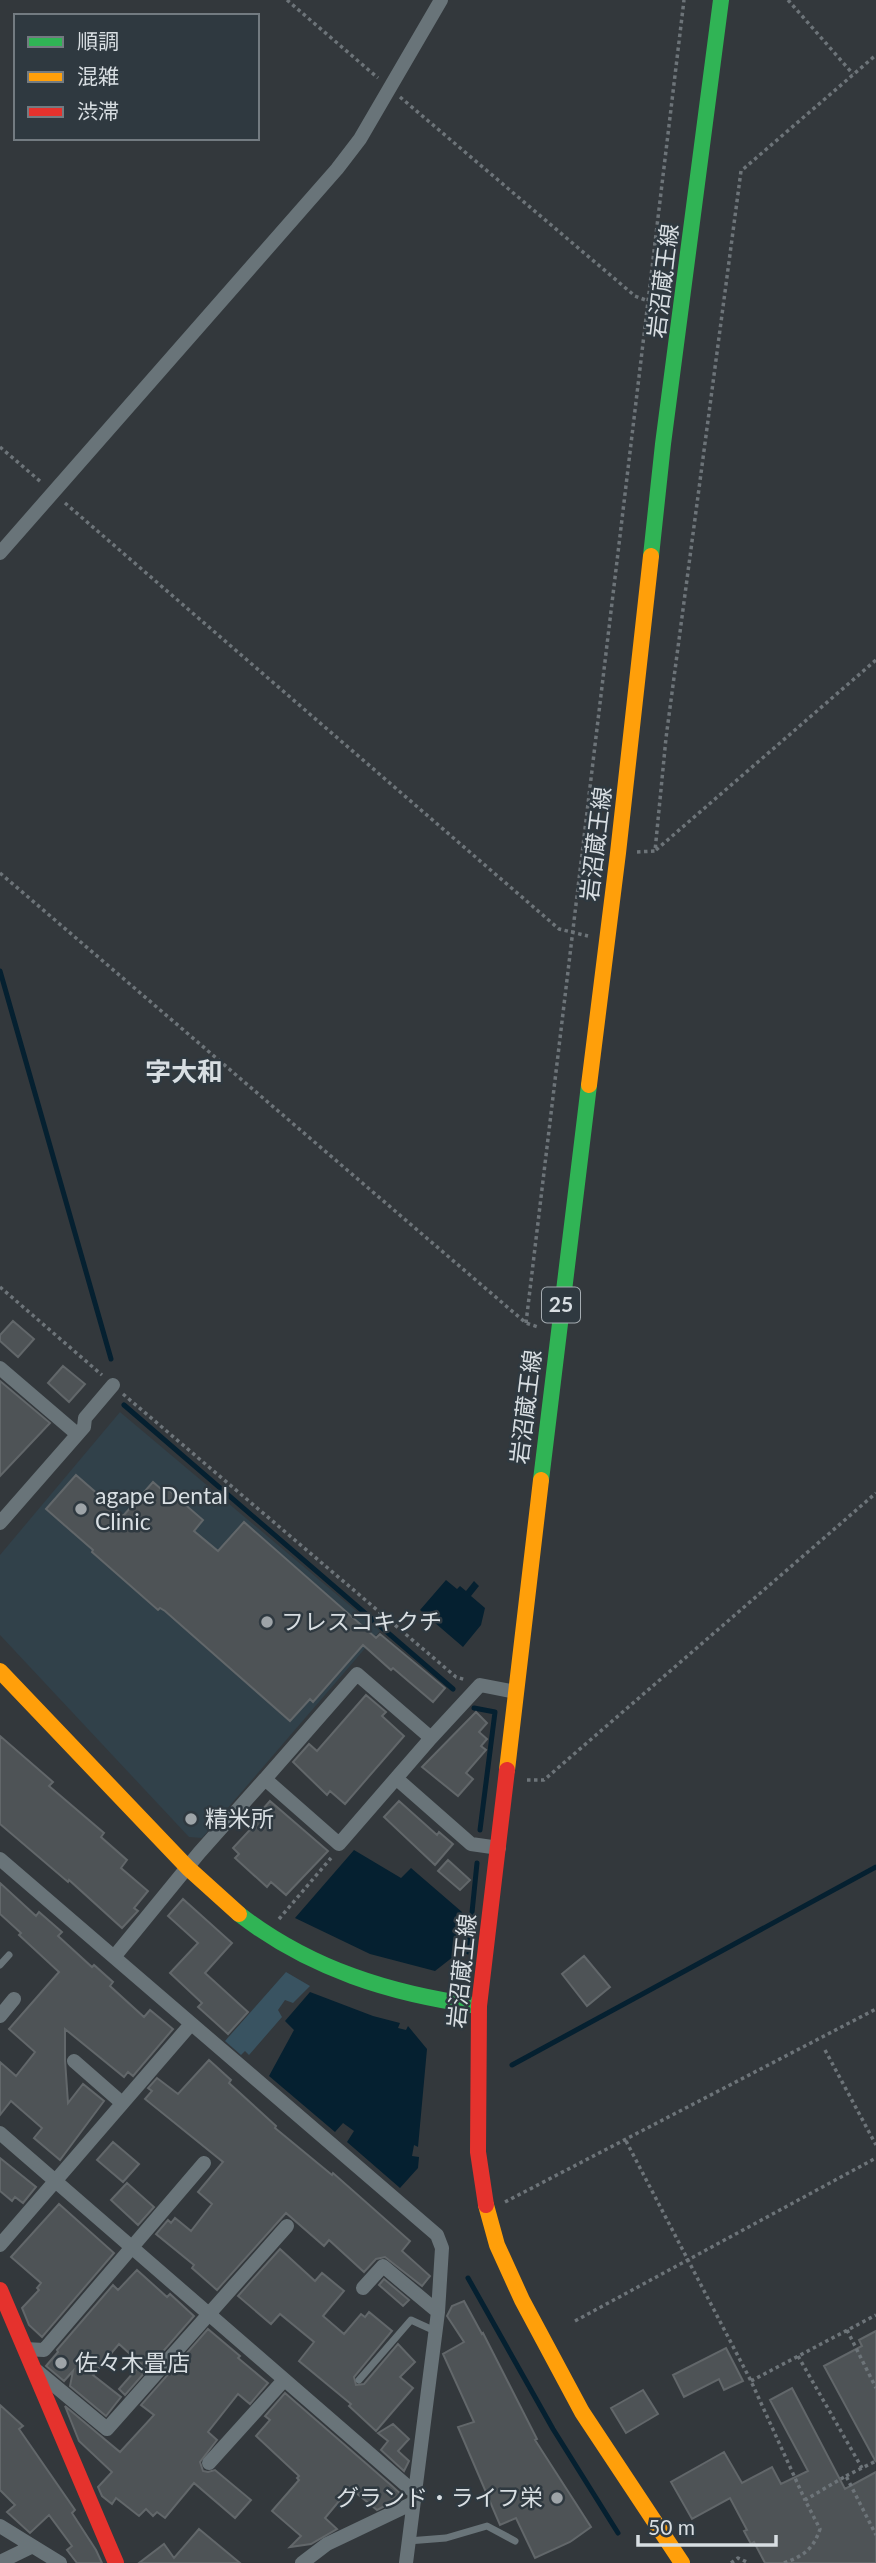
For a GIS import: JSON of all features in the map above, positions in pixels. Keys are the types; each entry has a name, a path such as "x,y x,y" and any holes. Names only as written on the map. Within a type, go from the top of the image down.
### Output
{"main road":[{"name":"岩沼蔵王線","path":"682,2563 582,2412 522,2300 497,2245 487,2211 478,2152 479,2007 558,1332 618,853 663,444 720,0"},
{"path":"0,1671 188,1868 232,1908 276,1942 332,1970 388,1991 479,2007"},
{"path":"0,2290 116,2563"}],"street":[{"path":"0,553 337,169 360,139 441,0"},
{"path":"0,1368 77,1434"},
{"path":"0,1523 84,1427 85,1418 113,1385"},
{"path":"114,1956 357,1674 431,1738"},
{"path":"265,1779 339,1844 480,1685 516,1692"},
{"path":"397,1779 471,1844 499,1848"},
{"path":"0,1858 437,2235 442,2248 438,2312 406,2563"},
{"path":"0,2016 14,1999"},
{"path":"0,2245 191,2024"},
{"path":"74,2061 122,2103"},
{"path":"0,2133 414,2497"},
{"path":"25,2349 44,2350 204,2163"},
{"path":"31,2366 107,2429 287,2226"},
{"path":"363,2288 383,2266 438,2312"},
{"path":"209,2463 284,2380"},
{"path":"302,2563 327,2544 414,2497"},
{"path":"0,2526 60,2563"},
{"path":"0,2562 31,2547"}],"lane":[{"path":"0,1965 9,1955"},
{"path":"359,2380 411,2320 435,2331"},
{"path":"408,2541 446,2538 487,2526 515,2541"}],"path":[{"path":"287,0 635,296 682,312"},
{"path":"527,1324 684,0"},
{"path":"788,0 853,74"},
{"path":"655,852 666,738 741,171 876,55"},
{"path":"0,447 559,929 607,941"},
{"path":"618,853 655,852 876,660"},
{"path":"0,873 527,1324 558,1332"},
{"path":"0,1287 456,1677 480,1685"},
{"path":"507,1780 544,1780 876,1493"},
{"path":"278,1919 334,1854 339,1844"},
{"path":"487,2211 876,2009"},
{"path":"825,2050 876,2145"},
{"path":"626,2141 751,2381 820,2529 817,2538 803,2556 784,2563"},
{"path":"575,2321 876,2158"},
{"path":"751,2381 876,2315"},
{"path":"847,2330 876,2388"},
{"path":"798,2356 862,2468"},
{"path":"805,2500 876,2461"},
{"path":"846,2476 876,2535"},
{"path":"731,2563 738,2558 749,2563"}],"shaded area":[{"path":"120,1412 380,1631 202,1838 189,1837 0,1635 0,1555"},
{"path":"446,1580 457,1589 460,1586 466,1591 474,1581 479,1586 471,1596 485,1608 481,1625 463,1647 420,1610"},
{"path":"354,1850 401,1878 411,1868 462,1912 458,1953 435,1971 370,1954 295,1918"},
{"path":"286,1972 310,1986 293,2003 285,2000 278,2010 282,2017 249,2055 245,2051 241,2055 225,2041"},
{"path":"310,1992 373,2016 400,2023 398,2028 406,2030 408,2026 427,2049 418,2147 414,2145 412,2156 419,2157 418,2168 400,2188 347,2142 354,2131 343,2123 335,2132 269,2076 294,2030 285,2021"}],"building":[{"path":"13,1321 34,1339 18,1357 0,1341 0,1335"},
{"path":"63,1366 85,1384 69,1402 48,1383"},
{"path":"0,1381 50,1423 0,1476"},
{"path":"76,1475 123,1516 153,1482 162,1490 165,1487 203,1520 194,1531 218,1551 244,1522 376,1638 380,1634 445,1688 433,1702 363,1645 313,1702 310,1699 290,1721 165,1611 160,1608 158,1610 46,1509"},
{"path":"366,1695 386,1712 382,1716 404,1736 345,1804 330,1791 327,1795 293,1762 309,1744 317,1751"},
{"path":"476,1712 487,1723 479,1732 487,1739 481,1746 486,1750 466,1773 473,1779 458,1796 422,1767"},
{"path":"0,1736 53,1782 49,1786 104,1833 101,1837 127,1860 121,1868 148,1891 134,1908 138,1911 122,1928 69,1880 68,1882 0,1824"},
{"path":"270,1801 328,1851 286,1895 271,1882 267,1887 235,1858 239,1854 233,1848 258,1821 255,1818"},
{"path":"399,1801 437,1835 439,1832 453,1844 435,1865 384,1817"},
{"path":"448,1860 470,1880 460,1890 438,1871"},
{"path":"0,1883 36,1916 39,1912 62,1932 58,1936 113,1982 110,1986 144,2017 150,2010 173,2029 133,2076 128,2072 124,2077 65,2029 68,2103 83,2084 104,2101 60,2160 34,2138 42,2128 11,2101 0,2115 0,2062 16,2076 35,2052 9,2029 59,1972 0,1914"},
{"path":"183,1899 232,1943 205,1973 248,2012 228,2034 198,2007 202,2003 170,1973 198,1943 168,1916"},
{"path":"584,1956 610,1987 587,2006 562,1974"},
{"path":"209,2060 231,2080 229,2083 276,2126 275,2128 332,2175 333,2173 410,2241 402,2251 430,2276 422,2286 385,2257 376,2259 364,2272 329,2240 324,2246 286,2213 217,2290 192,2268 194,2265 156,2234 168,2220 171,2223 175,2218 191,2231 212,2204 198,2192 223,2162 145,2099 152,2091 148,2088 157,2078 178,2094"},
{"path":"113,2142 139,2164 123,2182 97,2160"},
{"path":"0,2158 36,2187 23,2203 15,2197 12,2201 0,2191"},
{"path":"127,2183 154,2207 138,2225 111,2200"},
{"path":"59,2204 114,2253 42,2337 29,2325 22,2308 39,2290 37,2288 41,2283 11,2257"},
{"path":"280,2249 315,2281 322,2273 344,2291 323,2316 344,2334 361,2314 365,2317 369,2312 392,2331 354,2377 356,2385 364,2384 398,2344 415,2362 400,2377 413,2388 376,2431 349,2406 351,2404 299,2361 314,2342 280,2314 271,2324 238,2296"},
{"path":"137,2270 167,2297 170,2294 194,2316 125,2395 119,2389 141,2364 119,2344 93,2375 121,2397 106,2416 70,2386 73,2371 64,2381 46,2366 113,2285 118,2290"},
{"path":"384,2279 409,2300 403,2306 379,2285"},
{"path":"464,2301 483,2333 537,2439 535,2440 591,2527 570,2542 535,2558 516,2518 500,2525 458,2427 474,2422 443,2354 464,2342 447,2316 452,2306"},
{"path":"208,2329 268,2383 250,2404 238,2394 208,2432 217,2440 200,2462 203,2471 215,2470 251,2500 235,2518 194,2483 165,2518 157,2512 153,2516 146,2509 139,2516 116,2498 112,2504 102,2496 98,2487 112,2472 79,2441 65,2406 120,2452 154,2415 141,2405"},
{"path":"876,2331 876,2462 824,2366 862,2346 859,2340"},
{"path":"726,2348 743,2381 724,2390 719,2379 684,2397 673,2375"},
{"path":"792,2388 845,2489 876,2472 876,2563 765,2563 754,2542 751,2544 744,2531 747,2530 730,2498 692,2519 671,2482 724,2452 742,2483 772,2467 781,2484 808,2471 770,2400"},
{"path":"643,2390 658,2414 626,2433 611,2408"},
{"path":"285,2393 403,2496 377,2510 350,2488 325,2518 337,2529 311,2544 290,2547 301,2536 272,2511 299,2480 299,2476 256,2436 270,2420 265,2416"},
{"path":"0,2405 23,2426 19,2429 75,2510 72,2513 102,2563 77,2563 67,2550 72,2546 49,2515 30,2533 7,2512 15,2505 0,2490"},
{"path":"393,2424 409,2439 398,2451 409,2461 404,2471 381,2450 388,2441 378,2433"},
{"path":"199,2529 240,2563 139,2563 164,2544 174,2558"}],"waterway":[{"path":"0,971 111,1359"},
{"path":"124,1405 453,1689"},
{"path":"474,1708 495,1712 480,1830"},
{"path":"468,1952 477,1863"},
{"path":"512,2065 876,1867"},
{"path":"468,2278 553,2429 618,2533"}],"traffic: fast":[{"path":"651,556 721,0"},
{"path":"541,1480 589,1085"},
{"path":"239,1914 294,1950 353,1976 414,1994 479,2006"}],"traffic: slow":[{"path":"589,1085 651,556"},
{"path":"507,1770 541,1480"},
{"path":"0,1671 188,1868 239,1914"},
{"path":"486,2205 497,2245 522,2300 582,2412 682,2563"}],"traffic: jam":[{"path":"486,2205 478,2152 479,2006 507,1770"},
{"path":"0,2290 116,2563"}],"place":[{"name":"agape Dental Clinic","path":"81,1509"},
{"name":"フレスコキクチ","path":"267,1622"},
{"name":"精米所","path":"191,1819"},
{"name":"佐々木畳店","path":"61,2363"},
{"name":"グランド・ライフ栄","path":"557,2498"}],"district":[{"name":"字大和","path":"184,1072"}]}
